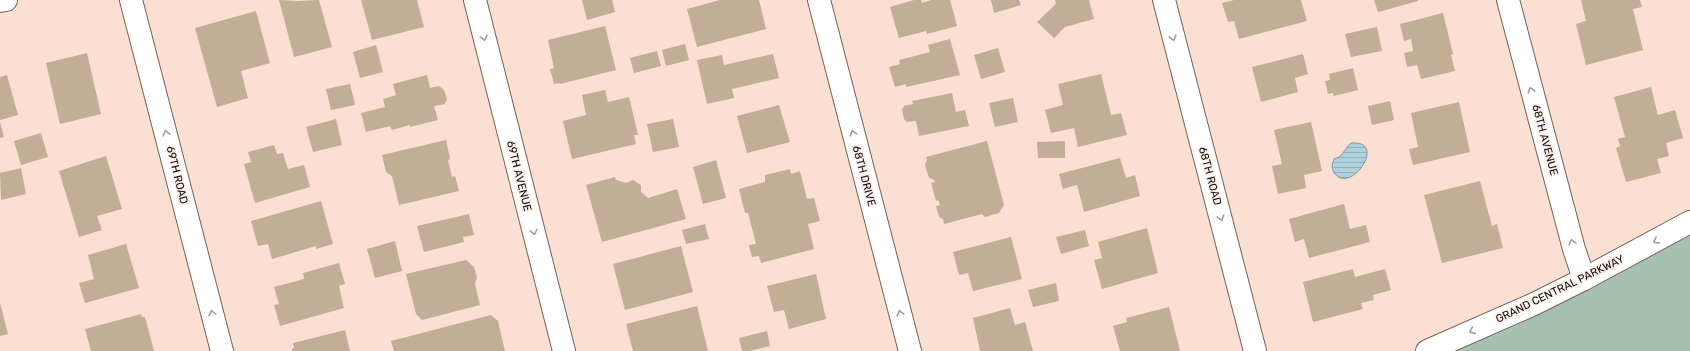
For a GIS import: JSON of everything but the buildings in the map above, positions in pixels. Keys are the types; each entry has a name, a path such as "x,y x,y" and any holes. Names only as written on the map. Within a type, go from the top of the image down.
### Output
{"street":[{"path":"0,2 6,0"},
{"name":"69TH ROAD","path":"131,0 222,351"},
{"name":"69TH AVENUE","path":"475,0 564,351"},
{"name":"68TH DRIVE","path":"819,0 910,351"},
{"name":"68TH ROAD","path":"1164,0 1255,351"},
{"name":"68TH AVENUE","path":"1508,0 1574,249 1584,280"},
{"name":"GRAND CENTRAL PARKWAY","path":"1427,351 1584,280 1690,222"}],"green space":[{"path":"1690,222 1690,351 1427,351"}],"water":[{"path":"1351,143 1362,144 1366,149 1367,157 1357,172 1350,177 1342,178 1335,174 1332,168 1334,159 1340,156"}]}
